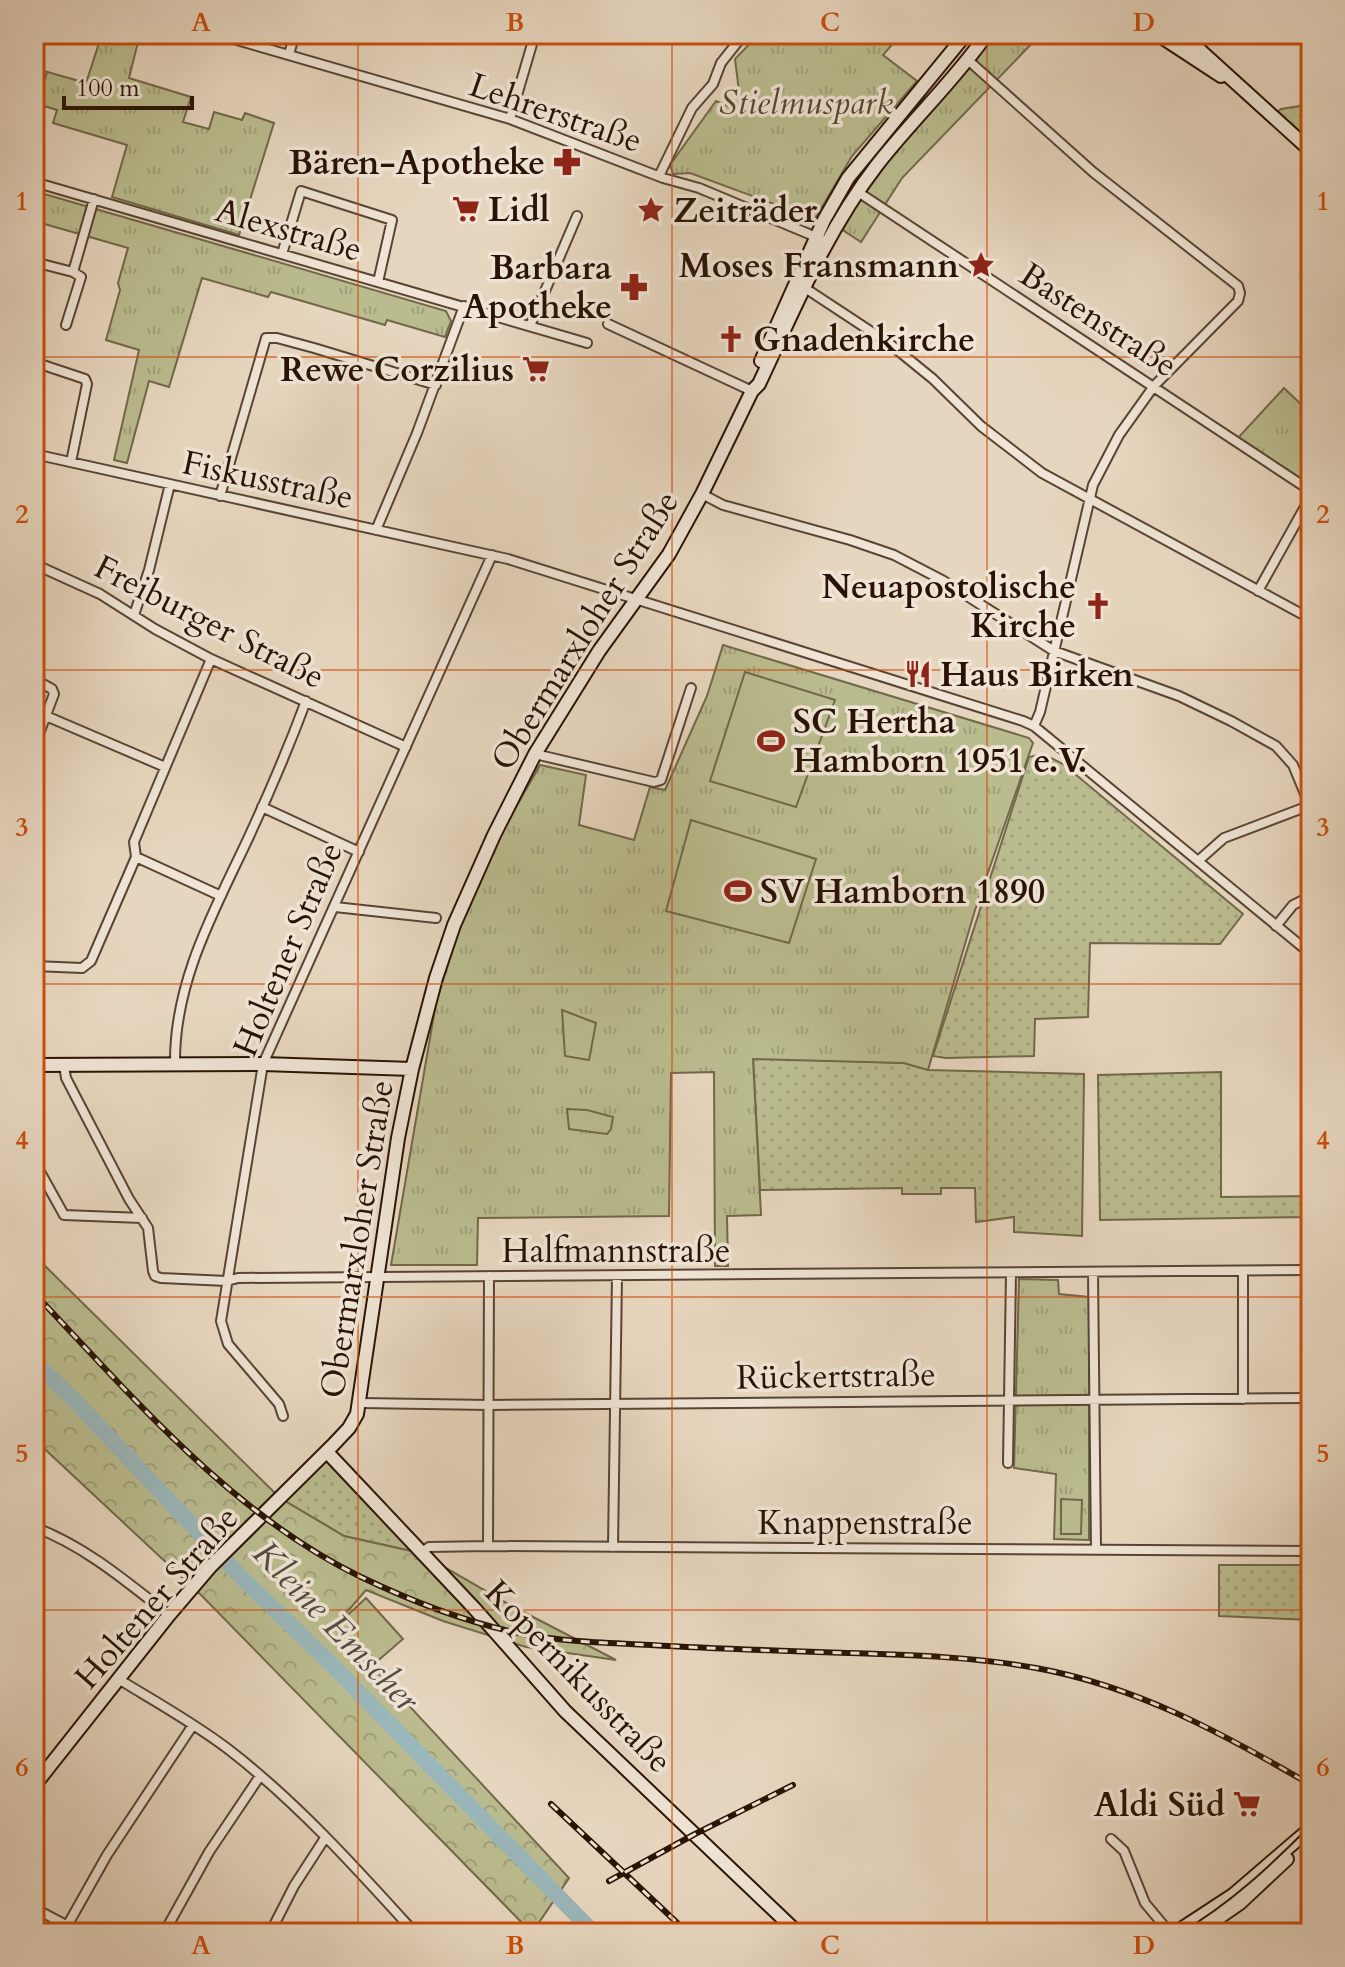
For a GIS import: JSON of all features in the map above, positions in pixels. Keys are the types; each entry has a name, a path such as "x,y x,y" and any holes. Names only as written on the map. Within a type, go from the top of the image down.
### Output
{"street":[{"name":"Lehrerstraße","path":"216,34 510,119 659,176 699,188 822,239"},
{"path":"289,54 295,34"},
{"path":"510,119 535,34"},
{"path":"659,176 692,108 713,84 721,63 744,34"},
{"name":"Obermarxloher Straße","path":"752,391 752,380 822,239 848,178 966,34"},
{"name":"Obermarxloher Straße","path":"327,1452 349,1428 361,1403 398,1138 412,1069 436,978 456,921 494,835 535,754 592,661 669,554 752,391 759,384 805,288 822,239 886,154 987,34"},
{"path":"1157,34 1251,96"},
{"path":"1182,34 1311,151"},
{"path":"968,60 1093,172 1238,286 1240,293 1238,301 1154,386 1119,435 1087,500 1040,712 1034,726 1311,954"},
{"name":"Alexstraße","path":"34,182 587,343"},
{"path":"282,254 301,191 392,220 378,282"},
{"name":"Bastenstraße","path":"858,192 1311,493"},
{"path":"73,272 94,199"},
{"path":"530,326 577,216"},
{"path":"34,262 81,277 66,325"},
{"path":"805,288 852,317 914,363 1012,451 1052,480 1311,619"},
{"path":"376,530 436,385 464,306"},
{"path":"608,324 752,391"},
{"path":"220,496 266,338 314,348 436,385"},
{"path":"34,362 85,379 87,384 71,462"},
{"name":"Fiskusstraße","path":"34,454 492,555 1034,726"},
{"path":"134,615 149,570 170,484"},
{"path":"1258,591 1311,493"},
{"path":"702,494 723,505 894,555 942,580 1054,651 1179,696 1276,746 1293,765 1310,806 1224,838 1198,861"},
{"name":"Holtener Straße","path":"283,1416 279,1404 224,1337 221,1321 263,1064 492,555"},
{"name":"Freiburger Straße","path":"34,564 89,588 211,659 406,747"},
{"path":"34,966 82,968 91,961 136,857 134,842 211,659"},
{"path":"34,679 48,686 54,694 34,747"},
{"path":"535,754 654,782 661,780 691,688"},
{"path":"175,1064 175,1034 196,951 262,807 306,701"},
{"path":"46,716 165,767"},
{"path":"262,807 359,852"},
{"path":"136,857 221,896"},
{"path":"1276,926 1293,905 1311,896"},
{"path":"335,907 436,918"},
{"path":"34,1065 263,1064 412,1069"},
{"name":"Halfmannstraße","path":"64,1065 66,1078 129,1199 148,1228 155,1276 227,1281 238,1278 380,1276 1311,1270"},
{"path":"34,1161 64,1215 142,1218"},
{"path":"34,1184 43,1179"},
{"path":"1243,1271 1243,1399"},
{"path":"1093,1272 1096,1548"},
{"path":"1008,1463 1011,1273"},
{"path":"488,1546 489,1276"},
{"path":"613,1547 617,1276"},
{"path":"1311,1315 1308,1316 1311,1353"},
{"name":"Rückertstraße","path":"361,1403 490,1405 1311,1398"},
{"name":"Holtener Straße","path":"34,1786 210,1567 327,1452"},
{"name":"Kopernikusstraße","path":"327,1452 474,1608 565,1711 798,1933"},
{"path":"34,1527 110,1568 169,1615"},
{"name":"Knappenstraße","path":"420,1553 429,1547 488,1546 1311,1551"},
{"path":"120,1680 193,1725 260,1776 325,1838 415,1933"},
{"path":"67,1926 107,1855 193,1725"},
{"path":"164,1933 217,1840 260,1776"},
{"path":"1197,1933 1222,1917 1269,1877 1311,1828"},
{"path":"270,1933 294,1886 325,1838"},
{"path":"1111,1839 1124,1851 1145,1903 1172,1933 1233,1895 1290,1844 1299,1840"},
{"path":"34,1908 81,1933"}],"green space":[{"path":"102,34 140,34 129,78 191,97 183,122 209,129 214,112 242,120 245,113 274,123 239,235 112,197 127,145 53,123 57,110 38,104 47,72 37,69 86,83"},
{"name":"Stielmuspark","path":"759,34 901,34 883,55 917,81 852,156 815,219 690,173 673,174 670,165 716,101 728,106 739,91 735,59"},
{"path":"999,34 1041,34 902,178 861,242 838,227 877,166 970,60"},
{"path":"1300,106 1311,110 1311,149 1274,115 1281,109"},
{"path":"34,191 446,311 451,321 445,337 387,320 385,325 271,292 268,297 202,278 169,387 149,381 127,463 114,460 139,350 106,340 128,248 34,221"},
{"path":"1284,388 1307,410 1311,406 1311,487 1237,439"},
{"path":"723,645 1029,738 1033,743 975,910 928,1070 904,1063 753,1059 761,1215 727,1216 728,1266 715,1266 714,1072 671,1073 669,1216 478,1218 477,1265 391,1265 436,1003 458,931 499,837 540,765 586,775 579,825 634,840 650,787 665,790 707,696"},
{"name":"SC Hertha Hamborn 1951 e.V.","path":"745,672 835,700 796,807 710,781"},
{"path":"1043,754 1063,764 1243,914 1220,944 1090,943 1088,1017 1035,1019 1034,1056 933,1056 1029,757"},
{"name":"SV Hamborn 1890","path":"691,820 816,859 789,943 666,911"},
{"path":"562,1010 596,1023 589,1060 565,1056"},
{"path":"753,1058 904,1063 928,1070 1084,1074 1082,1236 1014,1232 1014,1217 976,1222 975,1188 941,1188 941,1194 902,1194 902,1188 760,1190"},
{"path":"1221,1072 1221,1197 1311,1196 1311,1217 1100,1220 1098,1075"},
{"path":"567,1109 587,1110 613,1117 611,1129 607,1134 569,1129"},
{"path":"34,1255 280,1498 344,1536 420,1553 510,1605 616,1660 526,1647 443,1621 366,1590 335,1626 569,1878 532,1933 202,1596 34,1439"},
{"path":"1019,1279 1058,1280 1059,1294 1089,1297 1089,1540 1054,1539 1056,1474 1014,1468"},
{"path":"327,1452 420,1553 344,1536 280,1498"},
{"path":"1061,1499 1082,1500 1081,1534 1061,1534"},
{"path":"1219,1565 1311,1565 1311,1620 1219,1616"},
{"path":"366,1598 403,1639 374,1664 338,1624"}],"waterway":[{"name":"Kleine Emscher","path":"34,1362 73,1399 244,1580 328,1661 594,1933"}],"tram line":[{"path":"1180,1933 1249,1884 1311,1825"}],"railway":[{"path":"34,1293 146,1412 226,1487 314,1551 361,1577 420,1603 482,1624 555,1639 944,1657 1036,1668 1073,1676 1144,1699 1212,1730 1311,1785"},
{"path":"609,1881 793,1785"},
{"path":"551,1804 688,1933"}],"place":[{"name":"Bären-Apotheke","path":"567,162"},
{"name":"Lidl","path":"466,209"},
{"name":"Zeiträder","path":"651,210"},
{"name":"Moses Fransmann","path":"981,265"},
{"name":"Barbara Apotheke","path":"634,287"},
{"name":"Gnadenkirche","path":"731,339"},
{"name":"Rewe Corzilius","path":"536,369"},
{"name":"Neuapostolische Kirche","path":"1098,606"},
{"name":"Haus Birken","path":"918,674"},
{"name":"SC Hertha Hamborn 1951 e.V.","path":"771,741"},
{"name":"SV Hamborn 1890","path":"738,891"},
{"name":"Aldi Süd","path":"1247,1804"}]}
